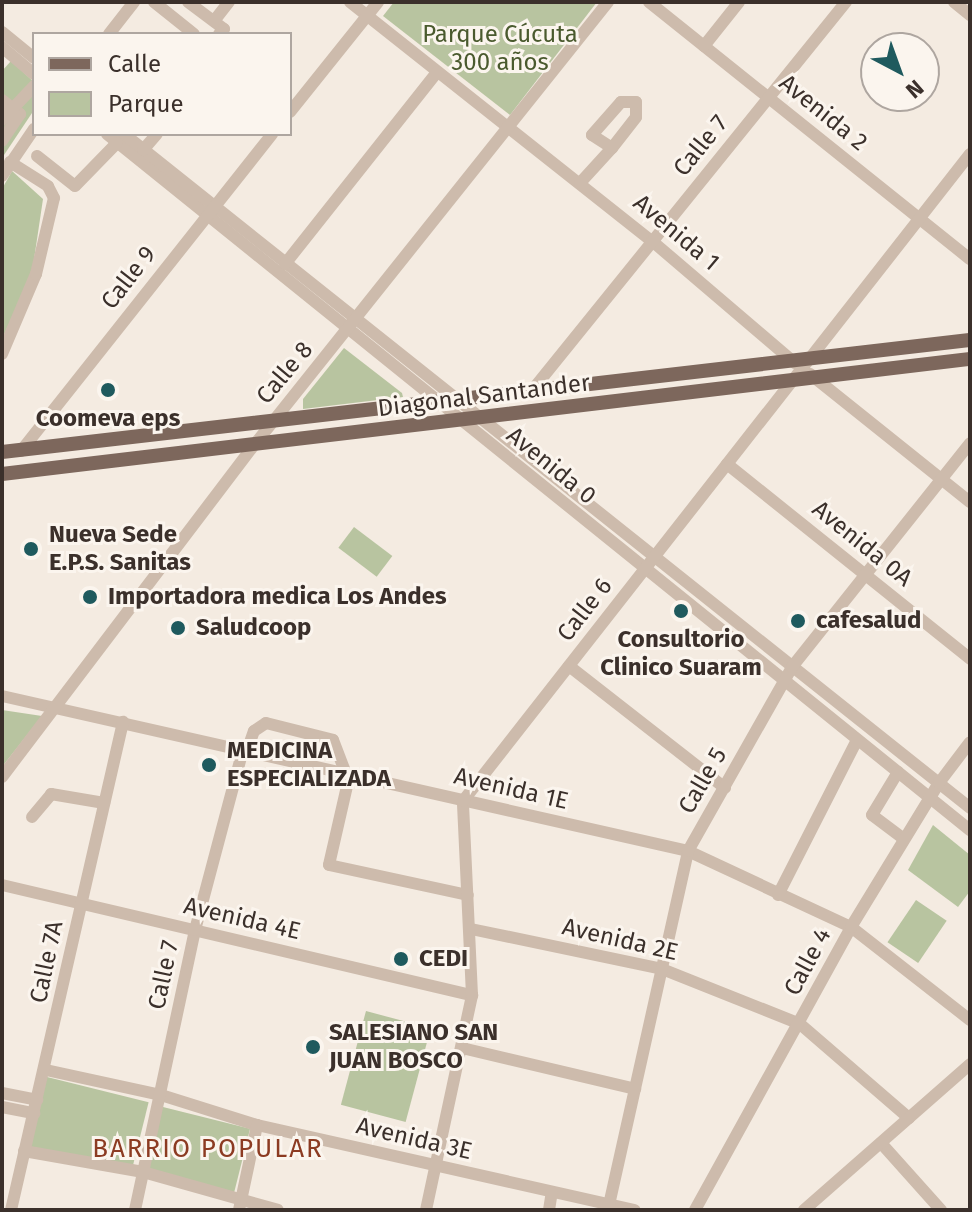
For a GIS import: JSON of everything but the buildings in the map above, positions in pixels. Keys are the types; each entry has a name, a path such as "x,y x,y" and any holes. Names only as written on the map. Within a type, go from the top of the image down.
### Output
{"main road":[{"name":"Diagonal Santander","path":"2,452 802,363 970,340"},
{"name":"Diagonal Santander","path":"2,474 970,359"}],"street":[{"path":"111,32 134,2"},
{"path":"154,2 191,32"},
{"path":"214,21 229,2"},
{"name":"Avenida 1","path":"350,2 652,241 802,363 816,379 970,502"},
{"path":"292,110 378,2"},
{"name":"Calle 8","path":"2,777 255,444 510,130 608,2"},
{"name":"Avenida 2","path":"649,2 970,259"},
{"path":"704,46 739,2"},
{"name":"Calle 7","path":"530,393 846,2"},
{"path":"954,2 970,15"},
{"path":"181,24 194,4 224,29 221,32"},
{"path":"2,32 32,56"},
{"path":"2,47 32,72"},
{"path":"285,264 437,72"},
{"path":"2,120 7,104 32,87"},
{"path":"2,141 20,114 7,104"},
{"path":"2,176 32,132"},
{"path":"143,150 155,136"},
{"name":"Calle 9","path":"21,451 270,136"},
{"path":"37,156 75,186 116,137"},
{"name":"Avenida 0","path":"116,137 143,150 209,213 285,264 461,421 970,830"},
{"name":"Avenida 0","path":"116,137 353,325 457,401 970,808"},
{"path":"580,183 612,148"},
{"name":"Calle 6","path":"463,801 792,381 802,363 970,154"},
{"path":"2,354 5,338 36,274 54,198 48,186 10,162"},
{"name":"Calle 5","path":"609,1205 688,851 792,667 970,443"},
{"name":"Avenida 0A","path":"727,464 970,659"},
{"path":"569,666 725,788"},
{"name":"Avenida 1E","path":"2,696 688,851 851,927 970,1020"},
{"name":"Calle 7A","path":"11,1210 46,1070 123,722"},
{"path":"245,751 254,731 266,723 333,740 348,772 329,865 468,895"},
{"path":"778,895 857,740"},
{"name":"Calle 4","path":"695,1210 851,927 939,783 970,742"},
{"name":"Calle 7","path":"135,1210 195,930 245,751"},
{"path":"898,772 872,815 904,839"},
{"path":"32,817 51,794 104,803"},
{"path":"426,1210 472,995 463,801"},
{"name":"Avenida 4E","path":"2,885 472,995"},
{"name":"Avenida 2E","path":"471,929 662,969 800,1024 909,1118"},
{"path":"462,1048 635,1089"},
{"path":"804,1210 970,1064"},
{"name":"Avenida 3E","path":"46,1070 161,1095 257,1125 635,1210"},
{"path":"2,1093 36,1107"},
{"path":"2,1107 36,1107"},
{"path":"240,1206 257,1125"},
{"path":"881,1143 941,1210"},
{"path":"24,1151 143,1172 240,1206 278,1210"},
{"path":"549,1210 552,1192"}],"green space":[{"name":"Parque Cúcuta 300 años","path":"394,2 597,2 510,115 383,16"},
{"path":"11,61 32,80 32,113 2,158 2,71"},
{"path":"12,171 43,199 32,273 4,335 2,189"},
{"path":"344,348 402,393 403,397 303,409 303,399"},
{"path":"354,527 392,556 377,577 338,548"},
{"path":"2,710 42,716 2,767"},
{"path":"933,825 970,855 970,891 958,907 908,870"},
{"path":"916,900 947,921 918,963 887,942"},
{"path":"366,1011 431,1028 406,1122 341,1105"},
{"path":"39,1075 149,1102 131,1174 21,1147"},
{"path":"155,1105 250,1129 233,1198 138,1174"}],"place":[{"name":"Coomeva eps","path":"108,390"},
{"name":"Nueva Sede E.P.S. Sanitas","path":"31,549"},
{"name":"Importadora medica Los Andes","path":"90,597"},
{"name":"Consultorio Clinico Suaram","path":"681,611"},
{"name":"cafesalud","path":"798,621"},
{"name":"Saludcoop","path":"178,628"},
{"name":"MEDICINA ESPECIALIZADA","path":"209,765"},
{"name":"CEDI","path":"401,959"},
{"name":"SALESIANO SAN JUAN BOSCO","path":"313,1047"}],"district":[{"name":"BARRIO POPULAR","path":"208,1149"}]}
